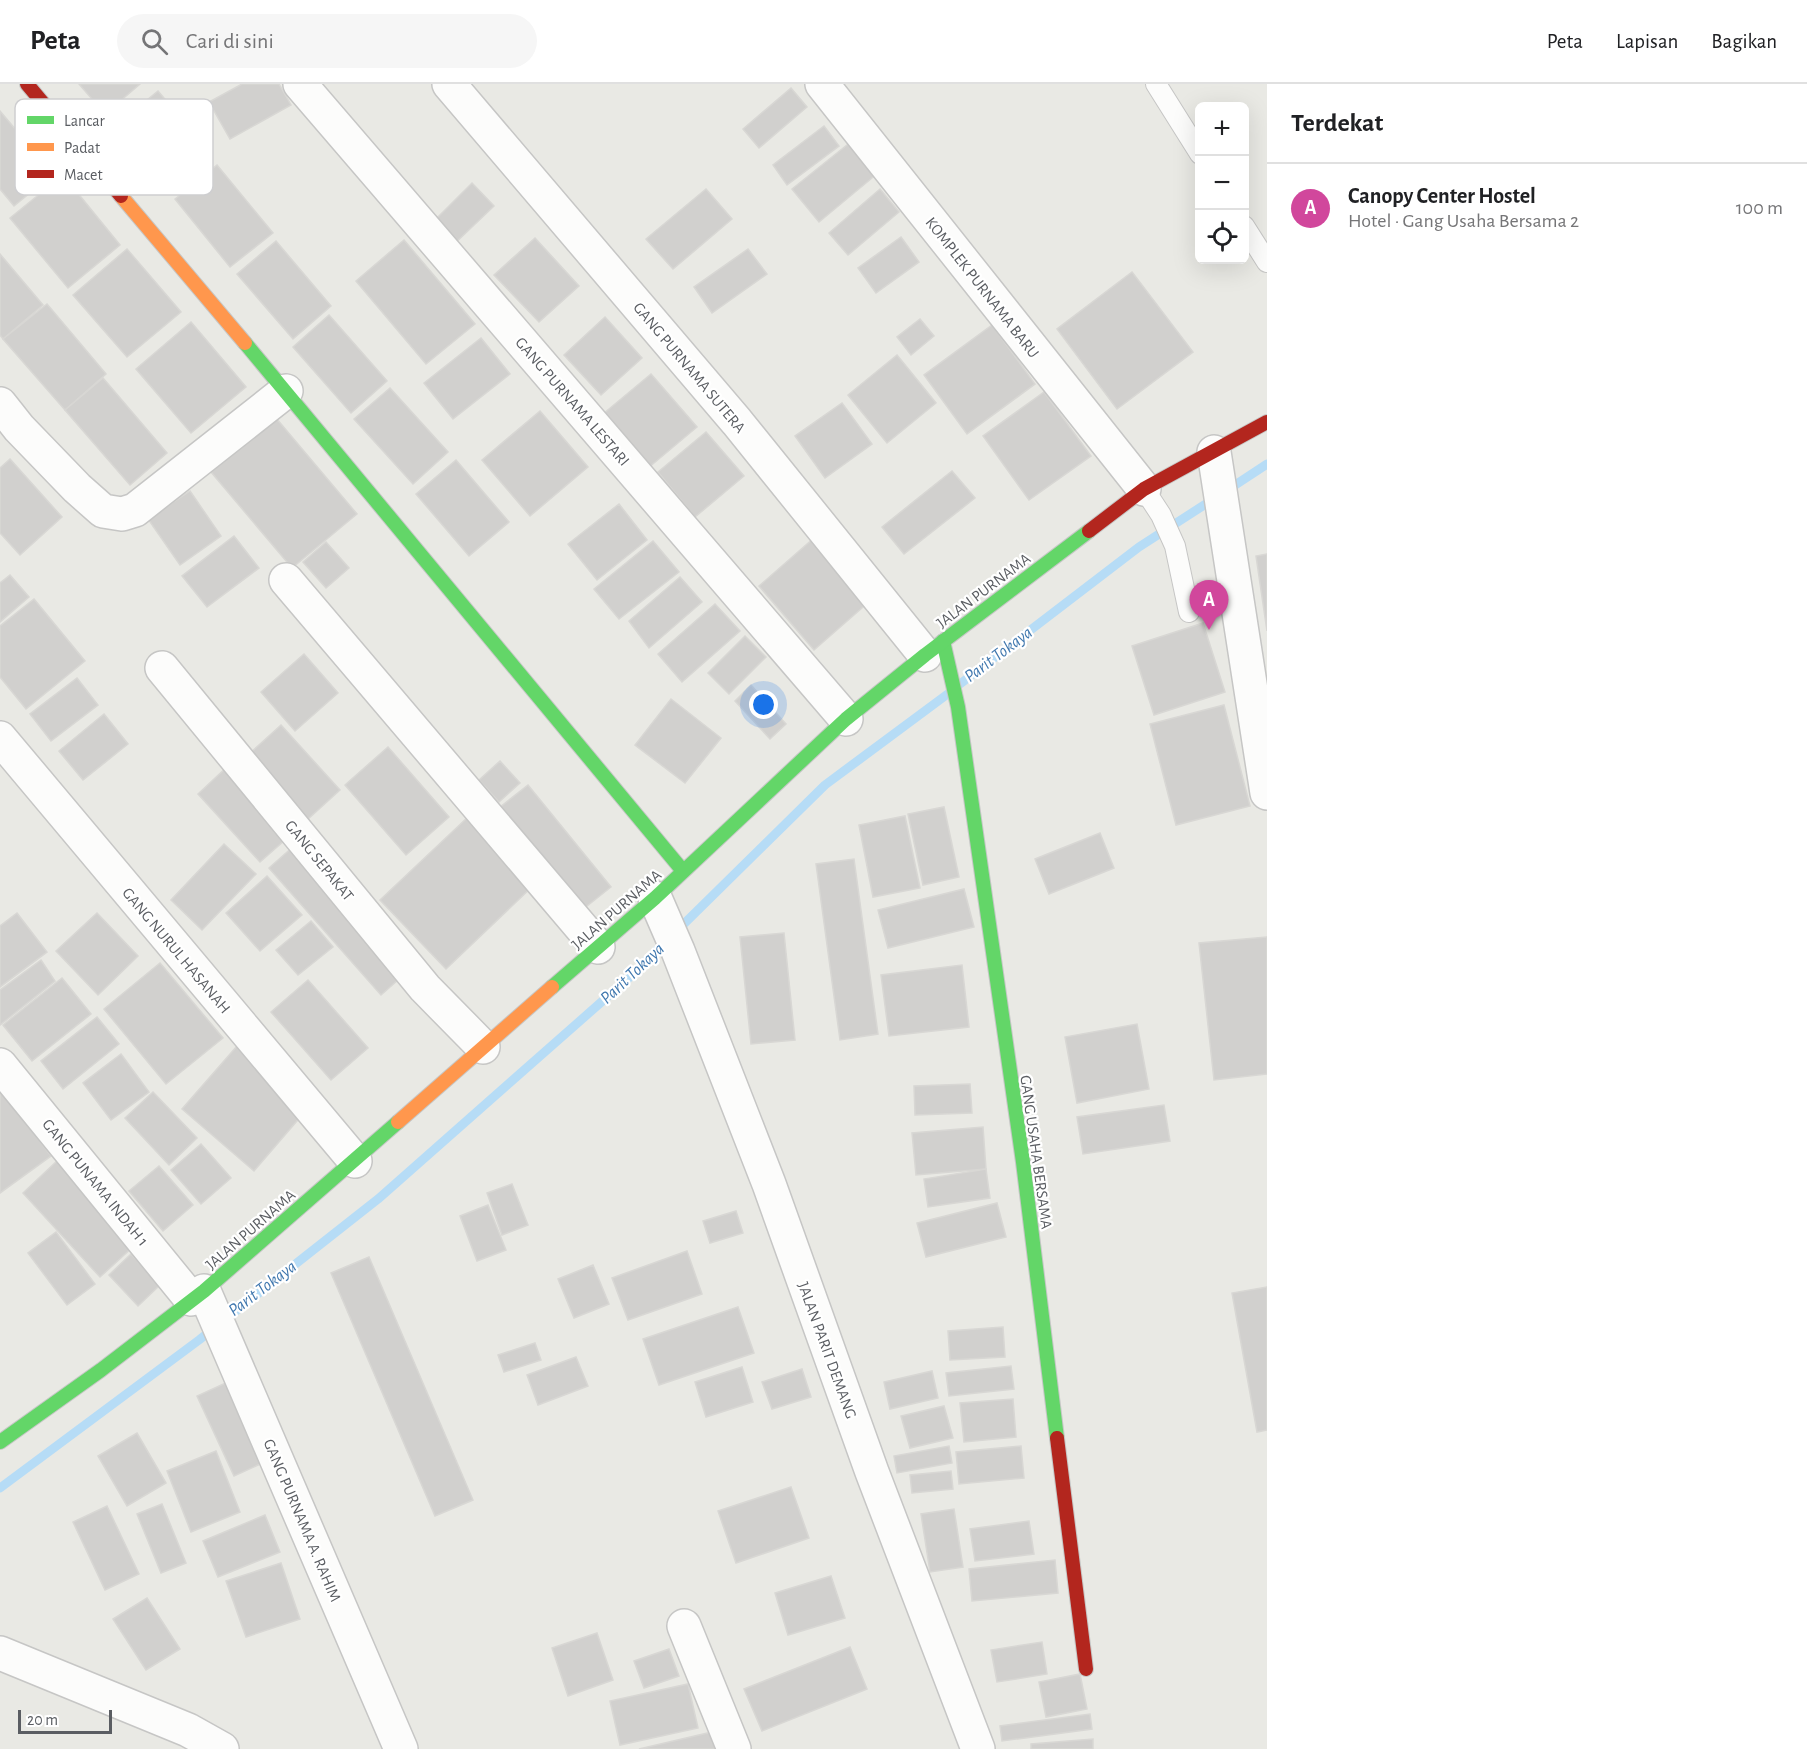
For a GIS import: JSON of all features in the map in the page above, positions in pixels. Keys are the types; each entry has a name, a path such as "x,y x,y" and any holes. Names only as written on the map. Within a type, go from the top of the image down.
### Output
{"street":[{"path":"27,84 40,99"},
{"name":"GANG PURNAMA LESTARI","path":"300,84 846,719"},
{"name":"GANG PURNAMA SUTERA","path":"449,84 939,655"},
{"name":"KOMPLEK PURNAMA BARU","path":"822,84 1153,502"},
{"path":"121,195 683,871"},
{"path":"0,404 19,428 103,511 122,514 135,510 286,391"},
{"name":"JALAN PURNAMA","path":"4,1432 101,1370 202,1300 355,1161 598,947 659,907 683,871 846,719 1267,422"},
{"path":"1216,459 1267,792"},
{"path":"286,580 598,947"},
{"name":"GANG USAHA BERSAMA","path":"939,655 958,706 1023,1162 1086,1669"},
{"name":"GANG SEPAKAT","path":"162,668 425,988 483,1047"},
{"name":"GANG NURUL HASANAH","path":"0,738 355,1161"},
{"name":"JALAN PARIT DEMANG","path":"659,907 769,1184 872,1472 978,1749"},
{"name":"GANG PUNAMA INDAH 1","path":"0,1065 202,1300"},
{"name":"GANG PURNAMA A. RAHIM","path":"202,1300 226,1340 401,1749"},
{"path":"684,1626 734,1749"},
{"path":"0,1653 188,1730 222,1749"}],"lane":[{"path":"1156,84 1195,146"},
{"path":"1249,233 1267,262"},
{"path":"1153,502 1175,546 1189,612"}],"building":[{"path":"79,84 140,84 122,99 92,99"},
{"path":"242,84 279,84 291,105 230,139 213,109 213,100"},
{"path":"791,88 807,107 759,148 743,129"},
{"path":"158,91 165,99 148,99"},
{"path":"0,111 15,129 15,195 27,195 14,206 0,189"},
{"path":"824,126 839,146 787,185 773,165"},
{"path":"852,141 878,173 819,222 792,189"},
{"path":"217,165 273,233 230,267 175,199 180,195 213,195 213,168"},
{"path":"472,183 494,206 451,247 430,225"},
{"path":"706,189 732,219 673,269 646,239"},
{"path":"880,189 899,212 848,255 829,233"},
{"path":"38,195 79,195 120,245 68,288 10,218"},
{"path":"901,237 919,262 876,293 858,268"},
{"path":"535,238 579,286 539,322 494,275"},
{"path":"404,240 475,324 426,364 356,281"},
{"path":"276,241 331,306 293,339 237,274"},
{"path":"127,249 181,312 127,357 73,295"},
{"path":"748,249 767,274 712,313 694,287"},
{"path":"0,254 43,305 3,339 0,335"},
{"path":"1132,272 1193,352 1117,409 1057,329"},
{"path":"47,304 106,374 65,410 3,339"},
{"path":"329,315 387,381 351,413 293,347"},
{"path":"605,317 642,358 601,395 564,355"},
{"path":"920,319 934,336 911,355 897,337"},
{"path":"191,322 246,387 191,433 136,369"},
{"path":"992,325 1035,384 967,434 924,375"},
{"path":"481,338 510,374 453,419 424,383"},
{"path":"897,355 936,403 887,443 848,395"},
{"path":"651,374 697,427 648,468 603,414"},
{"path":"103,378 167,453 130,485 65,410"},
{"path":"390,388 448,452 413,484 354,419"},
{"path":"1044,392 1091,456 1029,500 983,436"},
{"path":"842,403 872,444 825,478 795,436"},
{"path":"540,411 588,467 530,516 482,460"},
{"path":"276,418 357,514 292,568 211,472"},
{"path":"706,432 744,476 695,517 658,472"},
{"path":"10,459 62,517 20,555 0,533 0,468"},
{"path":"456,460 509,522 469,556 416,494"},
{"path":"952,471 975,498 904,554 882,527"},
{"path":"190,491 221,536 180,565 148,519"},
{"path":"619,504 647,540 597,580 568,544"},
{"path":"234,536 259,568 207,607 182,576"},
{"path":"815,537 870,601 814,650 759,586"},
{"path":"653,541 679,572 619,619 594,589"},
{"path":"326,542 349,568 326,588 303,562"},
{"path":"1267,554 1267,631 1256,556"},
{"path":"10,575 29,597 0,622 0,583"},
{"path":"680,577 702,602 649,648 629,621"},
{"path":"34,599 85,661 26,709 0,677 0,626"},
{"path":"715,604 740,631 682,682 658,654"},
{"path":"1203,623 1225,692 1154,715 1132,646"},
{"path":"745,636 766,657 729,694 708,673"},
{"path":"304,654 338,693 295,731 261,692"},
{"path":"77,678 98,705 51,741 30,714"},
{"path":"751,685 786,724 770,739 735,701"},
{"path":"671,699 721,738 685,783 635,745"},
{"path":"1224,705 1250,806 1176,825 1150,724"},
{"path":"104,714 128,744 83,780 59,751"},
{"path":"281,725 340,790 307,820 248,755"},
{"path":"388,747 449,817 406,855 345,785"},
{"path":"500,761 520,783 499,802 479,780"},
{"path":"230,764 293,833 260,862 198,794"},
{"path":"528,785 611,887 577,914 495,811"},
{"path":"944,807 959,877 923,885 908,814"},
{"path":"469,816 535,884 446,969 380,900"},
{"path":"905,816 920,888 873,897 859,825"},
{"path":"1100,833 1114,868 1049,894 1035,859"},
{"path":"224,844 256,874 202,930 171,900"},
{"path":"295,845 407,972 381,995 269,868"},
{"path":"854,859 878,1034 840,1040 816,864"},
{"path":"267,876 302,915 260,951 226,913"},
{"path":"964,889 974,927 888,948 878,910"},
{"path":"17,913 47,952 0,987 0,926"},
{"path":"97,913 138,956 98,995 56,951"},
{"path":"311,921 333,947 298,975 276,950"},
{"path":"784,933 795,1040 751,1044 740,937"},
{"path":"1267,937 1267,1074 1214,1080 1199,943"},
{"path":"41,960 55,981 0,1025 0,990"},
{"path":"160,963 223,1038 166,1084 104,1009"},
{"path":"962,965 969,1027 889,1036 881,975"},
{"path":"62,978 91,1014 32,1061 3,1025"},
{"path":"308,980 368,1048 331,1080 271,1012"},
{"path":"97,1017 119,1044 63,1089 41,1061"},
{"path":"1137,1024 1149,1089 1077,1103 1065,1037"},
{"path":"237,1046 309,1107 254,1171 182,1109"},
{"path":"121,1054 149,1092 111,1120 83,1083"},
{"path":"970,1084 972,1113 915,1115 914,1086"},
{"path":"0,1088 51,1156 0,1193"},
{"path":"153,1092 197,1138 169,1165 125,1118"},
{"path":"1164,1105 1170,1141 1083,1154 1077,1117"},
{"path":"983,1127 986,1169 916,1175 912,1133"},
{"path":"201,1144 231,1178 201,1204 171,1170"},
{"path":"58,1160 136,1244 100,1277 23,1193"},
{"path":"159,1166 193,1205 163,1231 129,1191"},
{"path":"986,1169 990,1198 928,1207 924,1179"},
{"path":"512,1184 528,1225 502,1235 487,1193"},
{"path":"997,1203 1006,1237 926,1257 917,1223"},
{"path":"488,1205 506,1250 477,1261 460,1216"},
{"path":"736,1211 743,1233 710,1243 703,1221"},
{"path":"56,1232 95,1284 67,1305 28,1253"},
{"path":"687,1251 702,1294 628,1320 612,1278"},
{"path":"131,1254 160,1285 138,1306 109,1275"},
{"path":"369,1257 473,1500 435,1516 331,1273"},
{"path":"593,1265 609,1304 574,1318 558,1279"},
{"path":"1267,1287 1267,1430 1257,1432 1232,1293"},
{"path":"738,1307 754,1353 659,1385 643,1339"},
{"path":"1003,1327 1005,1357 950,1360 948,1331"},
{"path":"535,1343 541,1360 504,1372 498,1355"},
{"path":"576,1357 588,1386 538,1405 527,1375"},
{"path":"1011,1366 1014,1389 949,1396 946,1373"},
{"path":"742,1367 753,1402 706,1417 695,1382"},
{"path":"802,1369 811,1397 772,1409 762,1382"},
{"path":"932,1371 938,1398 890,1409 884,1382"},
{"path":"230,1381 267,1461 234,1476 197,1396"},
{"path":"1013,1399 1016,1437 964,1442 960,1403"},
{"path":"944,1406 953,1438 910,1448 901,1416"},
{"path":"137,1433 166,1483 127,1506 98,1456"},
{"path":"949,1446 952,1463 897,1473 894,1456"},
{"path":"1021,1446 1024,1478 959,1484 956,1452"},
{"path":"216,1451 240,1512 191,1532 167,1471"},
{"path":"951,1471 953,1489 912,1493 910,1475"},
{"path":"791,1487 809,1538 736,1563 718,1511"},
{"path":"162,1504 186,1563 161,1573 137,1514"},
{"path":"107,1506 139,1574 105,1590 73,1522"},
{"path":"954,1509 963,1567 930,1572 921,1514"},
{"path":"265,1515 280,1552 218,1577 203,1541"},
{"path":"1029,1521 1034,1554 975,1561 970,1529"},
{"path":"1055,1560 1058,1593 972,1601 969,1569"},
{"path":"281,1563 300,1619 246,1637 226,1581"},
{"path":"831,1576 845,1618 788,1635 775,1593"},
{"path":"147,1598 180,1649 146,1670 113,1619"},
{"path":"597,1633 613,1680 568,1696 552,1648"},
{"path":"1042,1642 1047,1674 997,1682 991,1650"},
{"path":"850,1647 867,1689 762,1731 744,1689"},
{"path":"669,1649 679,1676 644,1688 634,1661"},
{"path":"1080,1674 1087,1709 1046,1717 1039,1682"},
{"path":"688,1684 698,1728 620,1745 610,1701"},
{"path":"1090,1714 1092,1729 1002,1741 1000,1726"},
{"path":"712,1732 716,1749 639,1749"},
{"path":"1093,1739 1093,1749 1031,1749 1031,1744"}],"waterway":[{"name":"Parit Tokaya","path":"1226,491 1267,464"},
{"name":"Parit Tokaya","path":"960,684 1139,547 1215,498"},
{"name":"Parit Tokaya","path":"0,1488 199,1340 378,1199 632,975 825,785 949,693"}],"traffic: fast":[{"path":"245,343 683,871"},
{"path":"552,987 655,898 846,719 925,655 1089,531"},
{"path":"943,641 958,707 1023,1162 1057,1438"},
{"path":"0,1442 101,1370 204,1291 398,1122"}],"traffic: slow":[{"path":"121,196 245,343"},
{"path":"398,1122 552,987"}],"traffic: jam":[{"path":"27,84 40,99"},
{"path":"1089,531 1144,489 1267,422"},
{"path":"1057,1438 1086,1669"}],"place":[{"name":"Canopy Center Hostel","path":"1209,630"}]}
